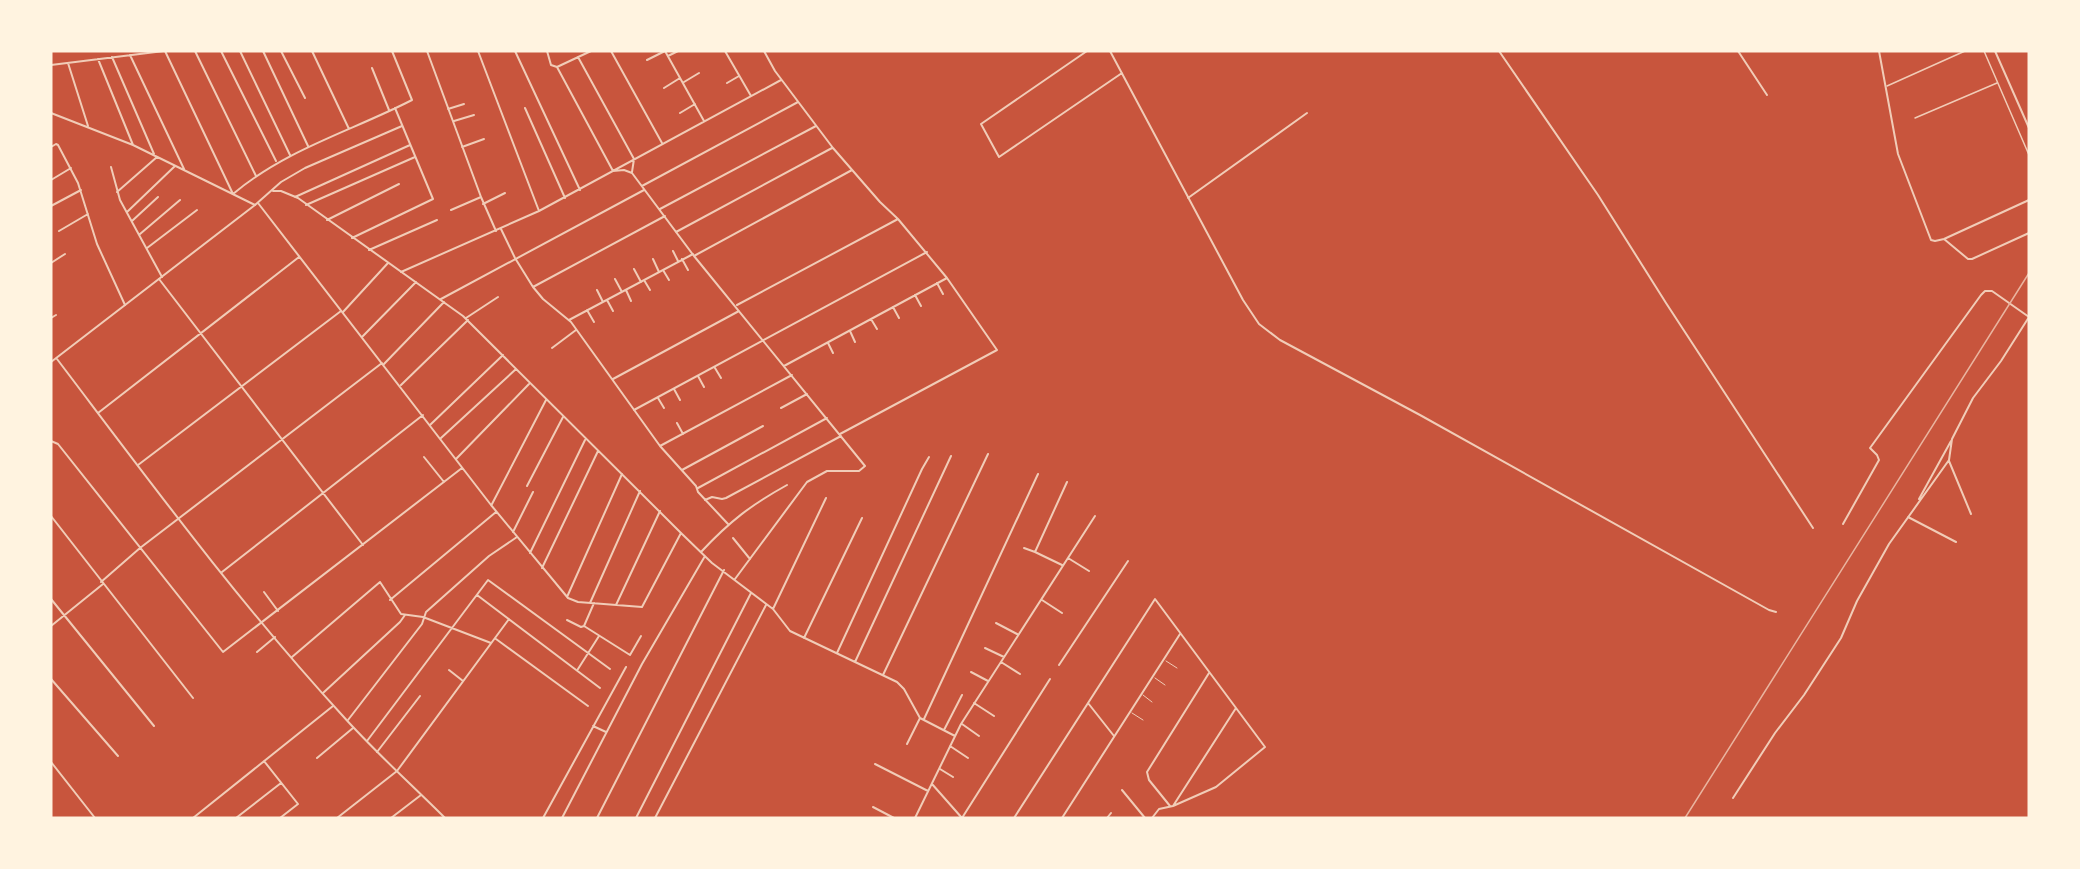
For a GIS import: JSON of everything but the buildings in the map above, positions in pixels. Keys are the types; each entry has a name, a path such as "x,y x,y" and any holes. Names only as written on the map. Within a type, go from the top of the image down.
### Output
{"street":[{"path":"51,65 165,51 233,194"},
{"path":"195,51 256,176"},
{"path":"221,51 276,162"},
{"path":"240,51 290,155"},
{"path":"263,51 308,146"},
{"path":"281,51 305,98"},
{"path":"312,51 349,129"},
{"path":"233,194 276,162 412,99 392,51"},
{"path":"427,51 483,204 496,231"},
{"path":"478,51 539,211"},
{"path":"515,51 580,190"},
{"path":"547,51 551,65 557,68 613,171"},
{"path":"557,68 591,51"},
{"path":"611,51 662,143"},
{"path":"647,60 665,51 704,121"},
{"path":"668,56 678,51"},
{"path":"725,51 751,96"},
{"path":"705,500 712,497 726,498 997,350 927,252 833,148 781,80 764,51"},
{"path":"1087,51 981,124 999,157 1122,73"},
{"path":"1110,51 1188,198 1259,324 1271,334 1776,612"},
{"path":"1499,51 1598,195 1813,528"},
{"path":"1738,51 1767,95"},
{"path":"1880,51 1898,154 1931,240 1944,239 2029,200"},
{"path":"1887,86 1965,51"},
{"path":"1984,51 2029,155"},
{"path":"1995,51 2029,128"},
{"path":"130,55 185,171"},
{"path":"112,57 156,156"},
{"path":"578,57 634,159 632,173"},
{"path":"98,59 133,145"},
{"path":"68,63 88,127"},
{"path":"372,68 389,110"},
{"path":"683,83 699,73"},
{"path":"727,83 739,76"},
{"path":"664,88 680,78"},
{"path":"401,272 501,229 565,198 781,80"},
{"path":"1915,118 1998,83"},
{"path":"641,186 798,102"},
{"path":"448,109 464,104"},
{"path":"680,113 695,104"},
{"path":"352,238 433,200 395,108"},
{"path":"525,108 565,198"},
{"path":"51,112 133,145 257,204 491,506 567,597 574,601 642,607 681,533"},
{"path":"1188,198 1307,113"},
{"path":"453,122 474,115"},
{"path":"51,361 257,204 283,181 316,162 402,126"},
{"path":"660,209 816,126"},
{"path":"462,147 484,139"},
{"path":"51,147 57,144 71,168 81,190 97,244 125,305"},
{"path":"295,197 410,145"},
{"path":"676,232 833,148"},
{"path":"117,192 156,156"},
{"path":"306,205 415,157"},
{"path":"127,212 175,166"},
{"path":"111,167 117,192 161,278 363,545"},
{"path":"51,180 71,168"},
{"path":"613,171 624,170 632,173 694,255 865,465 859,471 827,471 807,482 735,579"},
{"path":"569,320 852,170"},
{"path":"327,220 399,184"},
{"path":"51,206 81,190"},
{"path":"441,299 644,190"},
{"path":"273,191 281,191 295,197 467,319 681,533 705,556 772,609 788,629 902,686 922,719 955,736"},
{"path":"483,204 505,193"},
{"path":"132,221 158,197"},
{"path":"451,210 481,197"},
{"path":"140,234 180,200"},
{"path":"147,248 197,210"},
{"path":"60,231 88,214"},
{"path":"533,287 665,216"},
{"path":"735,306 898,219"},
{"path":"369,250 436,220"},
{"path":"501,229 533,287 543,299 569,320 660,446 728,524"},
{"path":"1944,239 1968,259 1972,259 2029,233"},
{"path":"673,251 678,262"},
{"path":"634,410 927,252"},
{"path":"51,263 65,254"},
{"path":"98,413 299,257"},
{"path":"653,259 659,272"},
{"path":"682,260 688,270"},
{"path":"138,465 342,311 388,263"},
{"path":"634,269 650,291"},
{"path":"663,270 669,280"},
{"path":"784,366 947,278"},
{"path":"615,279 631,301"},
{"path":"362,337 416,282"},
{"path":"937,283 943,294"},
{"path":"597,290 613,311"},
{"path":"1843,524 1879,460 1870,448 1981,295 1985,291 1992,291 2029,317 2001,362 1973,398 1918,502"},
{"path":"915,295 921,306"},
{"path":"400,386 467,319 498,297"},
{"path":"51,626 140,548 383,364 444,302"},
{"path":"893,307 899,318"},
{"path":"587,310 594,322"},
{"path":"613,379 739,311"},
{"path":"51,318 56,315"},
{"path":"871,319 877,329"},
{"path":"552,348 577,330"},
{"path":"849,331 855,342"},
{"path":"828,342 833,353"},
{"path":"430,425 503,355"},
{"path":"57,358 222,572 333,706 445,818"},
{"path":"715,367 721,378"},
{"path":"441,439 516,369"},
{"path":"698,375 704,387"},
{"path":"660,446 792,375"},
{"path":"456,459 530,383"},
{"path":"674,388 680,400"},
{"path":"781,408 807,394"},
{"path":"658,397 664,408"},
{"path":"491,506 546,400"},
{"path":"222,572 423,416"},
{"path":"527,486 563,417"},
{"path":"697,488 827,418"},
{"path":"677,423 683,434"},
{"path":"682,470 763,426"},
{"path":"530,554 586,439"},
{"path":"1733,798 1841,638 1862,592 1907,517 1948,460 1952,439"},
{"path":"51,441 58,444 221,652 226,651 263,623 463,468"},
{"path":"542,568 598,451"},
{"path":"884,675 988,454"},
{"path":"855,662 951,456"},
{"path":"424,457 444,482"},
{"path":"836,654 929,458"},
{"path":"1948,460 1971,514"},
{"path":"567,597 622,474"},
{"path":"907,744 922,719 1038,474"},
{"path":"1035,552 1067,482"},
{"path":"701,552 728,524 762,498 787,484"},
{"path":"590,603 640,491"},
{"path":"513,532 533,492"},
{"path":"772,609 826,498"},
{"path":"616,605 660,511"},
{"path":"390,600 496,512"},
{"path":"51,516 193,698"},
{"path":"915,818 961,724 1095,516"},
{"path":"1907,517 1956,542"},
{"path":"804,638 862,518"},
{"path":"347,721 422,624 426,612 489,556 517,537"},
{"path":"733,538 750,559"},
{"path":"1024,548 1062,566"},
{"path":"562,818 667,620 705,556"},
{"path":"1067,558 1089,571"},
{"path":"1059,665 1128,561"},
{"path":"597,818 724,570"},
{"path":"367,741 488,580 610,669"},
{"path":"292,657 380,582 399,613 423,617 491,643"},
{"path":"264,592 278,611"},
{"path":"636,818 751,592"},
{"path":"477,595 600,688"},
{"path":"51,599 154,726"},
{"path":"1041,599 1062,613"},
{"path":"1014,818 1155,599 1265,747 1216,788 1159,809 1152,818"},
{"path":"584,626 594,603"},
{"path":"655,818 766,605"},
{"path":"323,693 405,615"},
{"path":"337,818 397,771 509,619"},
{"path":"567,620 581,627 584,626 630,655 641,636"},
{"path":"996,623 1018,634"},
{"path":"1062,818 1181,633"},
{"path":"577,670 599,636"},
{"path":"257,652 275,637"},
{"path":"495,638 588,706"},
{"path":"985,648 1004,657"},
{"path":"1001,662 1020,674"},
{"path":"543,818 626,667"},
{"path":"449,670 463,681"},
{"path":"971,672 988,681"},
{"path":"1172,806 1149,780 1147,772 1210,673"},
{"path":"51,679 118,756"},
{"path":"932,783 962,818 1050,679"},
{"path":"944,730 962,695"},
{"path":"377,752 420,696"},
{"path":"974,703 994,716"},
{"path":"1088,703 1114,736"},
{"path":"193,818 333,706"},
{"path":"1172,806 1236,708"},
{"path":"961,724 979,736"},
{"path":"593,726 606,732"},
{"path":"317,758 353,728"},
{"path":"950,746 968,758"},
{"path":"264,761 298,804 280,818"},
{"path":"51,762 95,818"},
{"path":"874,764 928,790"},
{"path":"939,769 953,777"},
{"path":"237,818 281,783"},
{"path":"1122,790 1145,818"},
{"path":"391,818 421,795"},
{"path":"873,807 894,818"},
{"path":"1107,818 1110,813"}],"lane":[{"path":"1164,659 1177,668"},
{"path":"1152,677 1166,685"},
{"path":"1141,694 1152,702"},
{"path":"1130,712 1143,720"}],"railway":[{"path":"1685,818 2029,273"}]}
